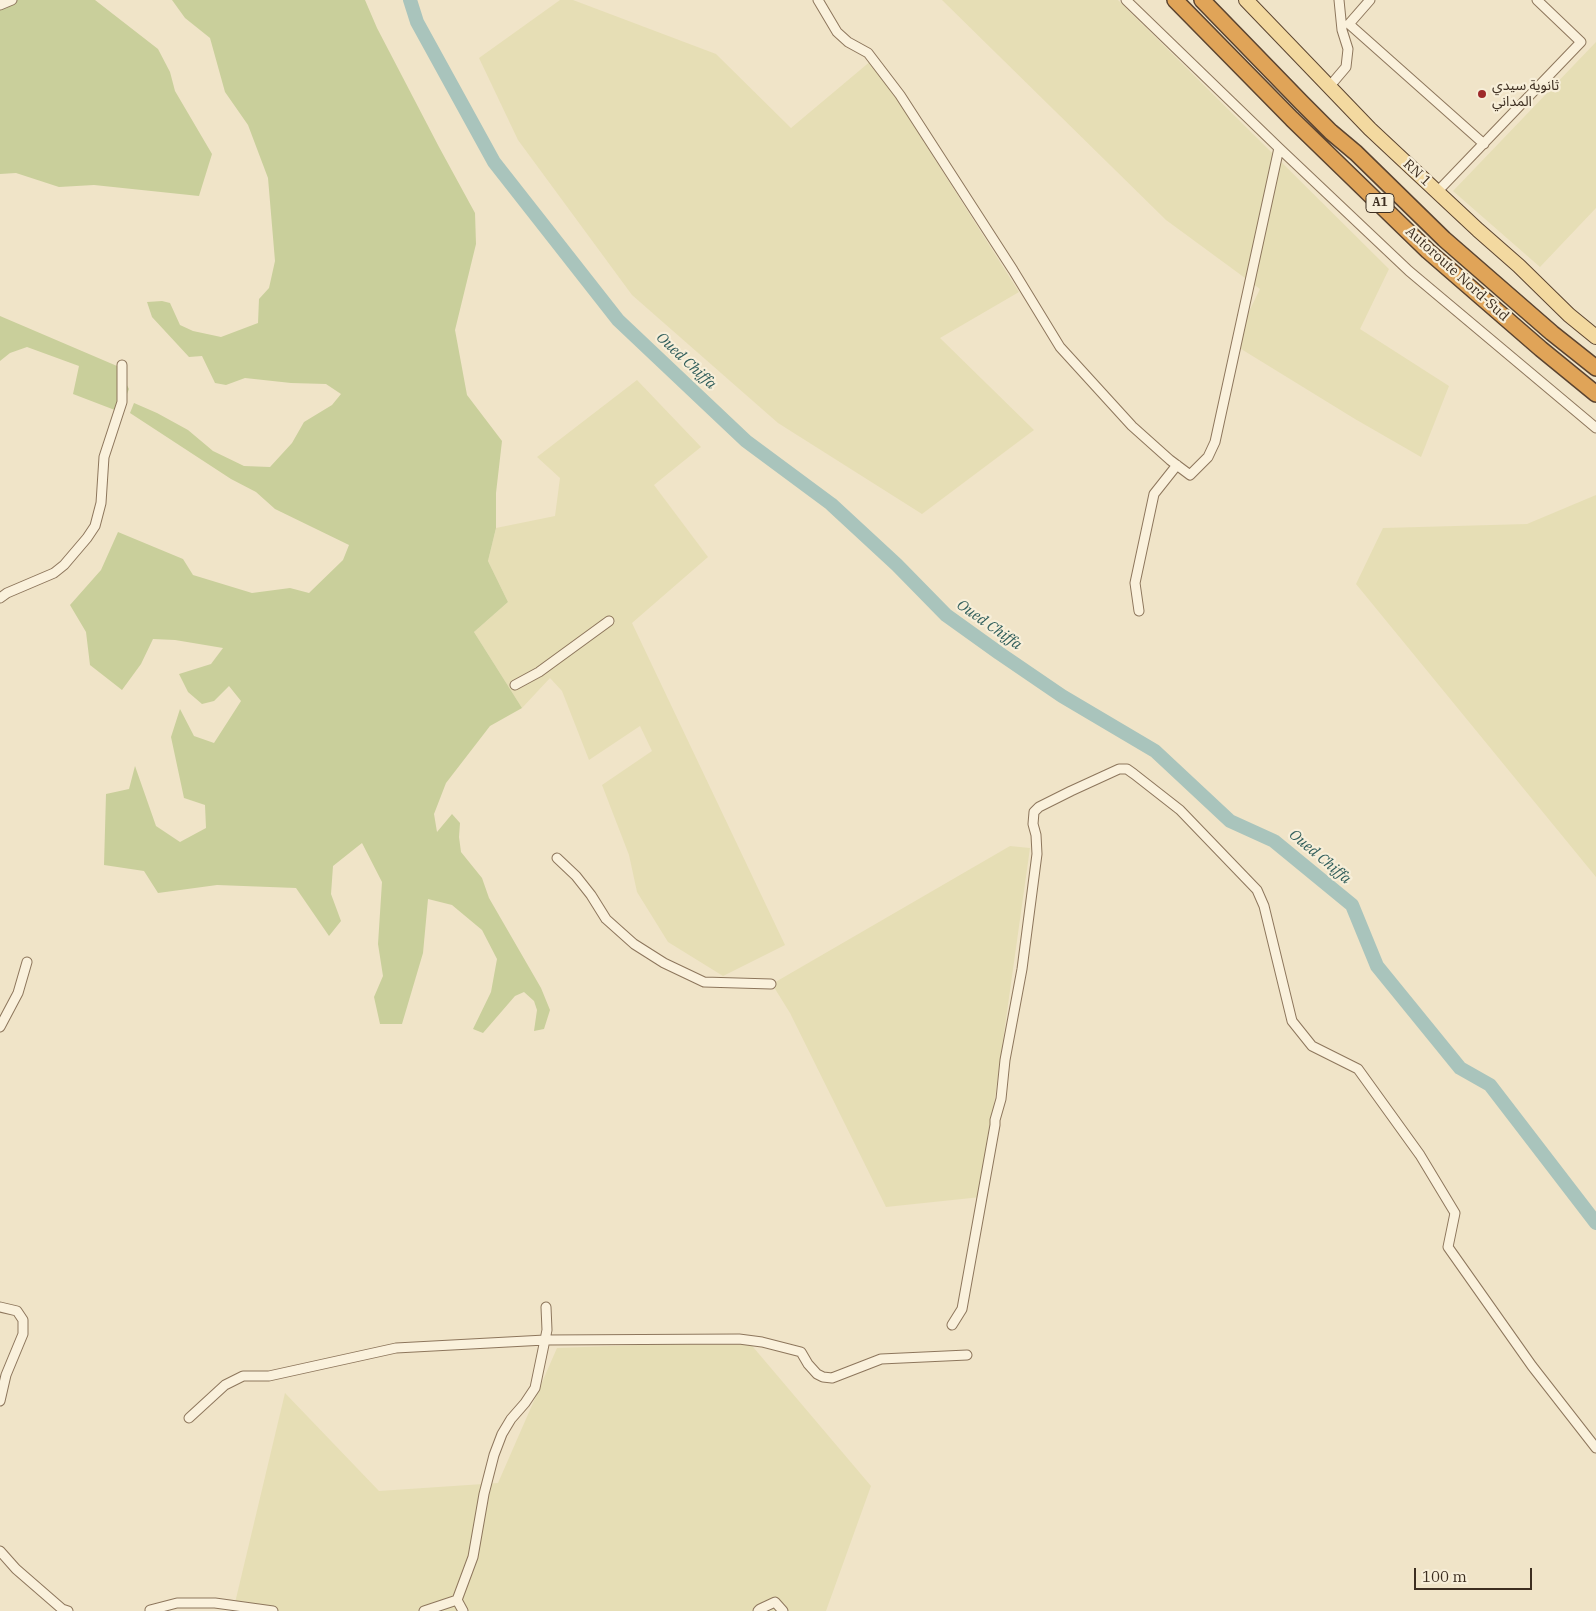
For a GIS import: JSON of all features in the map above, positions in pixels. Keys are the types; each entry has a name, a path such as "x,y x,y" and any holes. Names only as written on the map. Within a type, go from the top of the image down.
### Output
{"highway":[{"name":"Autoroute Nord-Sud","path":"1174,0 1292,119 1428,250 1541,349 1596,394"},
{"name":"Autoroute Nord-Sud","path":"1202,0 1331,132 1356,153 1444,239 1552,333 1596,368"}],"main road":[{"name":"RN 1","path":"1246,0 1370,129 1596,338"}],"street":[{"path":"0,5 12,0"},
{"path":"818,0 837,32 848,42 868,53 900,95 1013,270 1060,347 1132,426 1190,475 1208,457 1215,442 1279,148"},
{"path":"1126,0 1409,271 1596,428"},
{"path":"1329,87 1346,67 1348,48 1342,30 1339,0"},
{"path":"1370,0 1349,24 1484,144"},
{"path":"1438,192 1582,42 1537,0"},
{"path":"0,598 7,593 54,573 64,565 95,526 101,503 104,457 122,402 122,364"},
{"path":"1139,611 1135,583 1154,494 1177,465"},
{"path":"515,685 539,672 609,621"},
{"path":"952,1325 962,1309 995,1120 1001,1099 1005,1060 1022,969 1037,854 1036,835 1033,824 1034,812 1039,807 1119,769 1127,770 1180,810 1256,890 1264,906 1292,1021 1312,1046 1358,1069 1420,1155 1455,1213 1448,1247 1532,1366 1596,1448"},
{"path":"557,858 586,889 606,919 634,944 664,963 704,982 772,984"},
{"path":"0,1026 18,993 27,962"},
{"path":"0,1307 17,1311 23,1320 23,1334 6,1375 0,1401"},
{"path":"463,1611 457,1600 473,1557 484,1494 494,1455 502,1434 511,1419 535,1388 547,1330 546,1307"},
{"path":"189,1418 225,1385 242,1376 269,1376 396,1348 545,1340 747,1340 801,1352 817,1374 832,1378 881,1359 967,1355"},
{"path":"0,1551 16,1569 68,1611"},
{"path":"424,1611 457,1600"},
{"path":"758,1611 776,1602 783,1611"},
{"path":"150,1610 177,1603 215,1603 273,1611"}],"shaded area":[{"path":"560,0 573,0 716,54 791,128 872,60 1019,292 940,338 1034,430 922,514 778,423 632,295 518,140 479,58"},
{"path":"942,0 1118,0 1389,269 1360,329 1449,386 1421,457 1233,344 1260,289 1166,220"},
{"path":"1596,42 1596,208 1540,267 1453,191"},
{"path":"637,380 701,447 654,485 708,557 632,623 785,945 723,976 668,942 637,892 629,855 602,785 652,751 640,726 589,760 562,691 550,678 522,708 474,632 508,602 488,561 496,528 555,516 560,478 537,457"},
{"path":"1596,495 1596,877 1356,584 1383,528 1527,524"},
{"path":"1010,846 1030,848 981,1197 886,1207 790,1013 772,984"},
{"path":"748,1341 871,1486 826,1611 232,1611 285,1393 379,1491 498,1483 557,1348"}],"green space":[{"path":"0,0 95,0 158,49 170,72 175,91 212,154 199,196 94,185 59,187 16,173 0,174"},
{"path":"172,0 365,0 377,28 475,213 476,244 455,330 467,395 502,441 496,493 496,528 488,561 508,602 474,632 522,708 490,726 446,783 434,814 437,832 452,814 460,823 461,852 482,878 489,898 541,988 550,1010 544,1029 534,1031 537,1010 534,1001 524,992 515,996 483,1033 473,1029 491,992 497,959 482,930 452,905 428,899 423,953 402,1024 380,1024 374,997 383,976 378,944 382,882 362,843 333,866 331,894 341,921 329,936 296,888 217,885 158,893 144,871 104,865 106,794 129,789 135,766 156,826 180,842 206,828 205,805 184,798 171,737 180,709 194,736 214,743 241,701 229,686 214,701 202,704 188,692 179,674 211,664 223,648 175,640 153,639 141,664 122,690 90,665 86,632 70,605 101,570 118,532 183,559 193,575 252,593 290,588 309,593 343,560 349,545 275,509 256,492 231,479 130,413 134,403 188,430 213,451 244,466 270,467 292,443 304,422 332,405 341,394 326,384 291,383 245,378 226,385 215,383 202,356 189,357 152,317 147,302 162,301 170,303 180,325 193,331 221,337 258,323 259,299 269,288 275,261 268,178 248,125 225,92 210,38 185,18"},
{"path":"0,316 117,366 129,389 120,412 73,394 79,366 27,347 10,353 0,361"}],"waterway":[{"name":"Oued Chiffa","path":"410,0 417,22 494,162 618,320 746,441 831,504 897,565 946,615 1062,696 1155,751 1230,821 1274,841 1352,905 1377,966 1460,1068 1490,1085 1596,1223"}],"place":[{"name":"ثانوية سيدي المداني","path":"1482,94"}]}
